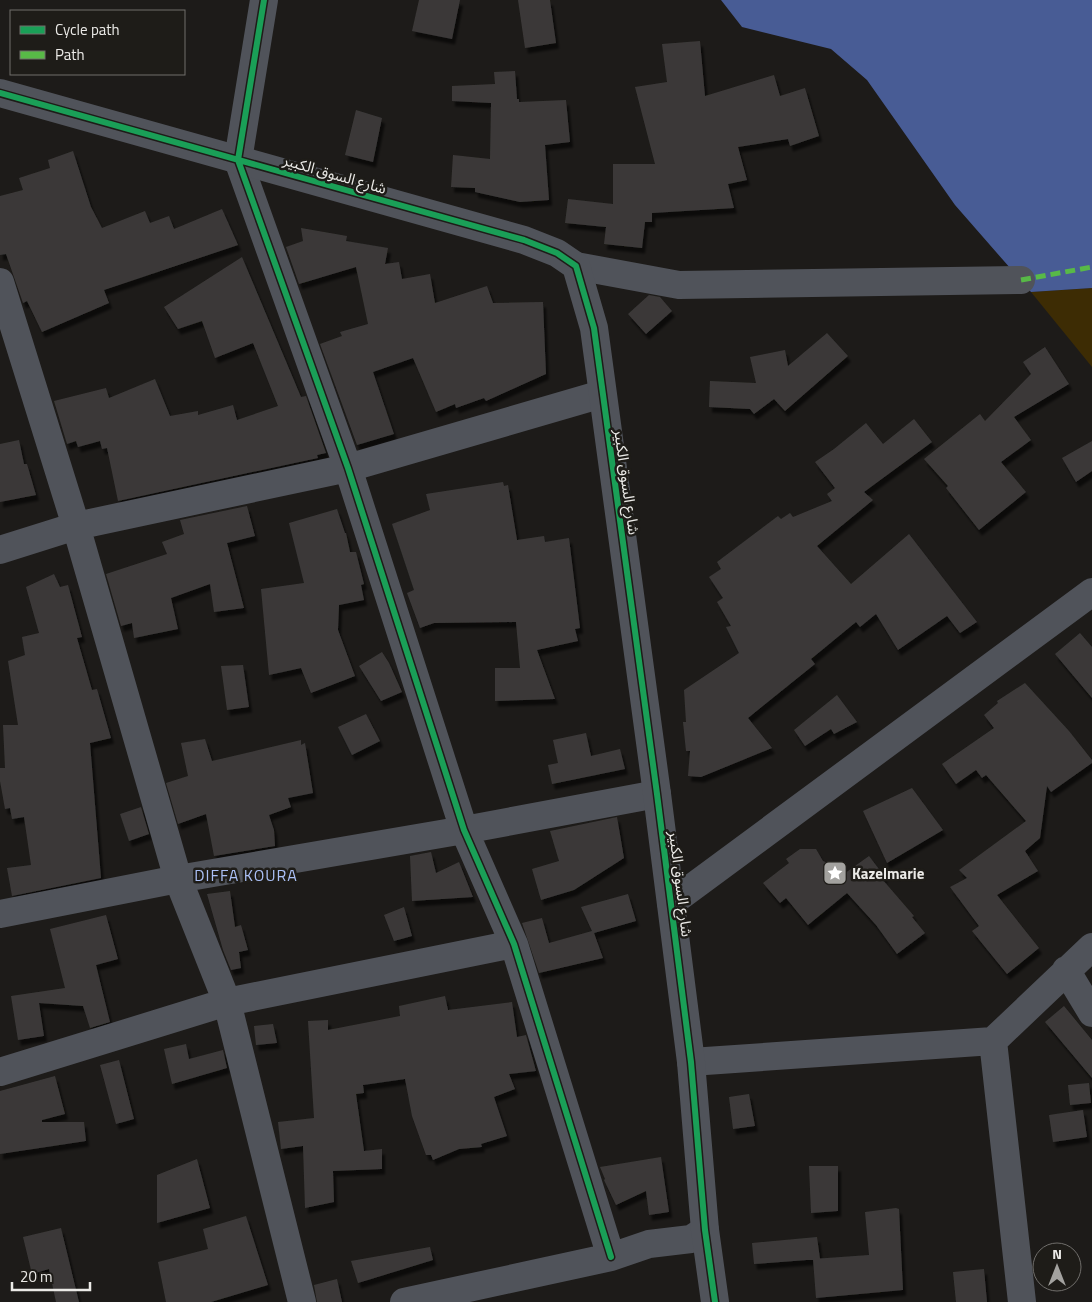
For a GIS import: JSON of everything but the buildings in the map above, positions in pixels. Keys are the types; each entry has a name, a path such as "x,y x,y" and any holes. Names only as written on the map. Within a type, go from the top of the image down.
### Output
{"street":[{"path":"264,0 238,160 348,468 464,830 514,944 611,1257"},
{"name":"شارع السوق الكبير","path":"0,93 524,240 557,252 576,266 594,328 657,794 691,1062 705,1230 715,1302"},
{"path":"576,266 679,285 1021,280"},
{"path":"0,282 76,526 178,879 227,1002 302,1302"},
{"path":"0,550 76,526 348,468 602,394"},
{"path":"671,904 1092,592"},
{"path":"0,914 178,879 464,830 657,794"},
{"path":"0,1072 227,1002 514,944"},
{"path":"691,1062 993,1041 1092,947"},
{"path":"1066,970 1092,1012"},
{"path":"993,1041 1022,1302"},
{"path":"404,1302 611,1257 649,1244 691,1239 705,1230"}],"shaded area":[{"path":"1092,288 1092,367 1031,292"}],"water":[{"path":"721,0 1092,0 1092,288 1031,292 955,205 867,80 831,49 742,27"}],"marked path":[{"path":"1021,280 1092,267"}],"cycle path":[{"path":"264,0 238,160 348,468 464,830 514,944 611,1257"},
{"path":"0,93 524,240 557,253 576,266 594,328 657,794 691,1062 705,1230 715,1302"}],"place":[{"name":"Kazelmarie","path":"835,873"}],"district":[{"name":"DIFFA KOURA","path":"246,875"}]}
